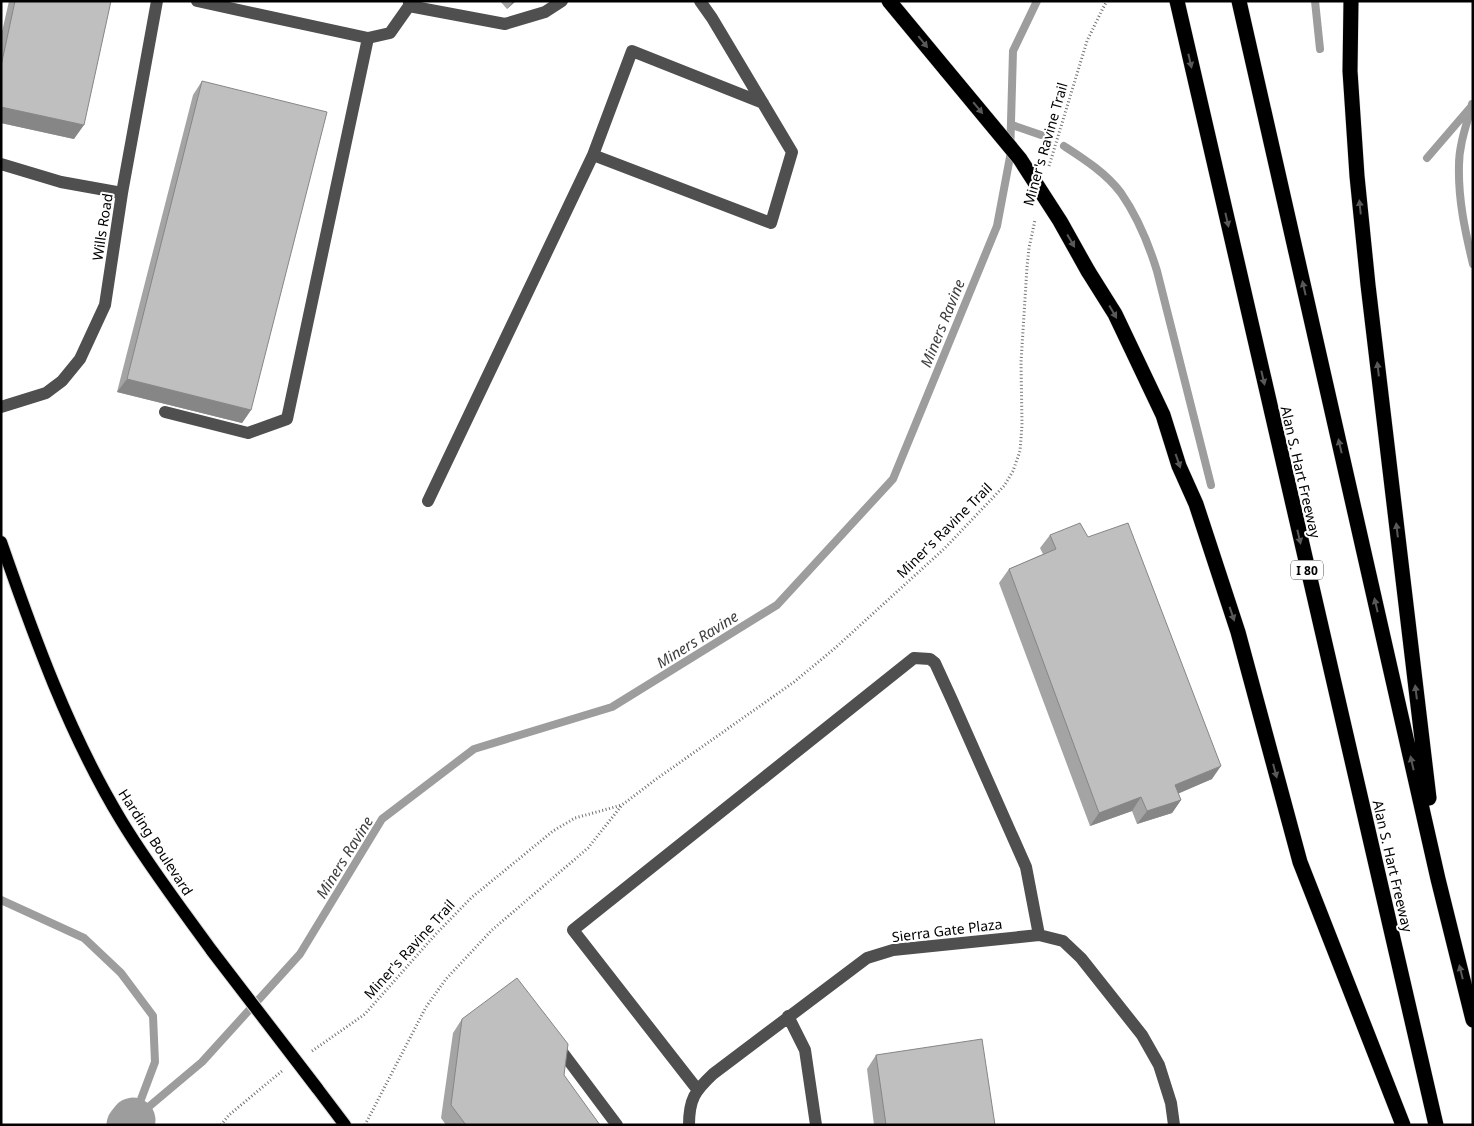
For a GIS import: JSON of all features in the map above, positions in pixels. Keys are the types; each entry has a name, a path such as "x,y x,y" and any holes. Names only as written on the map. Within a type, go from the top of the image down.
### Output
{"highway":[{"path":"1239,1 1438,879 1473,1020"},
{"path":"1351,1 1350,71 1357,176 1438,879"},
{"path":"894,7 1020,159 1060,221 1115,314 1159,406 1180,466 1196,504 1238,632 1300,862 1403,1125"},
{"name":"Alan S. Hart Freeway","path":"1178,8 1436,1125"}],"main road":[{"name":"Harding Boulevard","path":"1,542 21,600 68,718 121,820 212,951 344,1125"}],"street":[{"name":"Wills Road","path":"1,407 46,393 62,381 80,359 105,305 122,193 157,1"},
{"path":"197,1 368,38 390,33 409,4 505,24 545,12 562,1"},
{"path":"593,155 771,222 792,152 700,1"},
{"path":"165,412 248,433 287,419 368,38"},
{"path":"428,501 593,155 632,50 762,103"},
{"path":"1,164 61,182 122,193"},
{"path":"697,1089 573,930 914,658 930,659 936,663 1026,868 1039,934"},
{"name":"Sierra Gate Plaza","path":"689,1125 689,1111 697,1089 713,1074 788,1016 867,958 893,950 1039,934 1063,941 1081,958 1142,1035 1159,1065 1171,1103 1174,1125"},
{"path":"788,1016 805,1050 816,1125"},
{"path":"552,1039 617,1125"}],"path":[{"name":"Miner's Ravine Trail","path":"1049,168 1087,41 1108,1"},
{"name":"Miner's Ravine Trail","path":"365,1125 426,1006 446,978 492,930 588,848 622,805 794,682 834,649 945,548 1004,486 1013,471 1020,451 1027,267 1037,213"},
{"name":"Miner's Ravine Trail","path":"310,1052 365,1014 435,935 471,898 553,831 575,818 622,805"},
{"path":"221,1125 229,1115 286,1069"}],"building":[{"path":"15,1 111,1 84,125 1,107 1,66"},
{"path":"202,81 327,112 251,410 127,379"},
{"path":"1080,523 1088,537 1128,523 1221,766 1175,785 1181,800 1147,811 1141,797 1099,813 1009,569 1056,549 1050,535"},
{"path":"517,978 568,1044 564,1075 600,1125 466,1125 451,1105 462,1019"},
{"path":"982,1039 995,1125 886,1125 876,1055"}],"waterway":[{"name":"Miners Ravine","path":"133,1120 202,1062 300,954 382,819 474,749 612,707 777,605 893,479 997,226 1010,157 1013,51 1037,1"},
{"path":"1315,1 1320,49"},
{"path":"1472,104 1460,149 1459,178 1463,215 1473,264"},
{"path":"1427,158 1470,108"},
{"path":"1012,125 1041,135"},
{"path":"1064,146 1109,179 1127,202 1142,231 1157,271 1211,485"},
{"path":"1,900 84,938 121,973 153,1016 155,1062 134,1118"},
{"name":"Miners Ravine","path":"129,1125 133,1120"}]}
